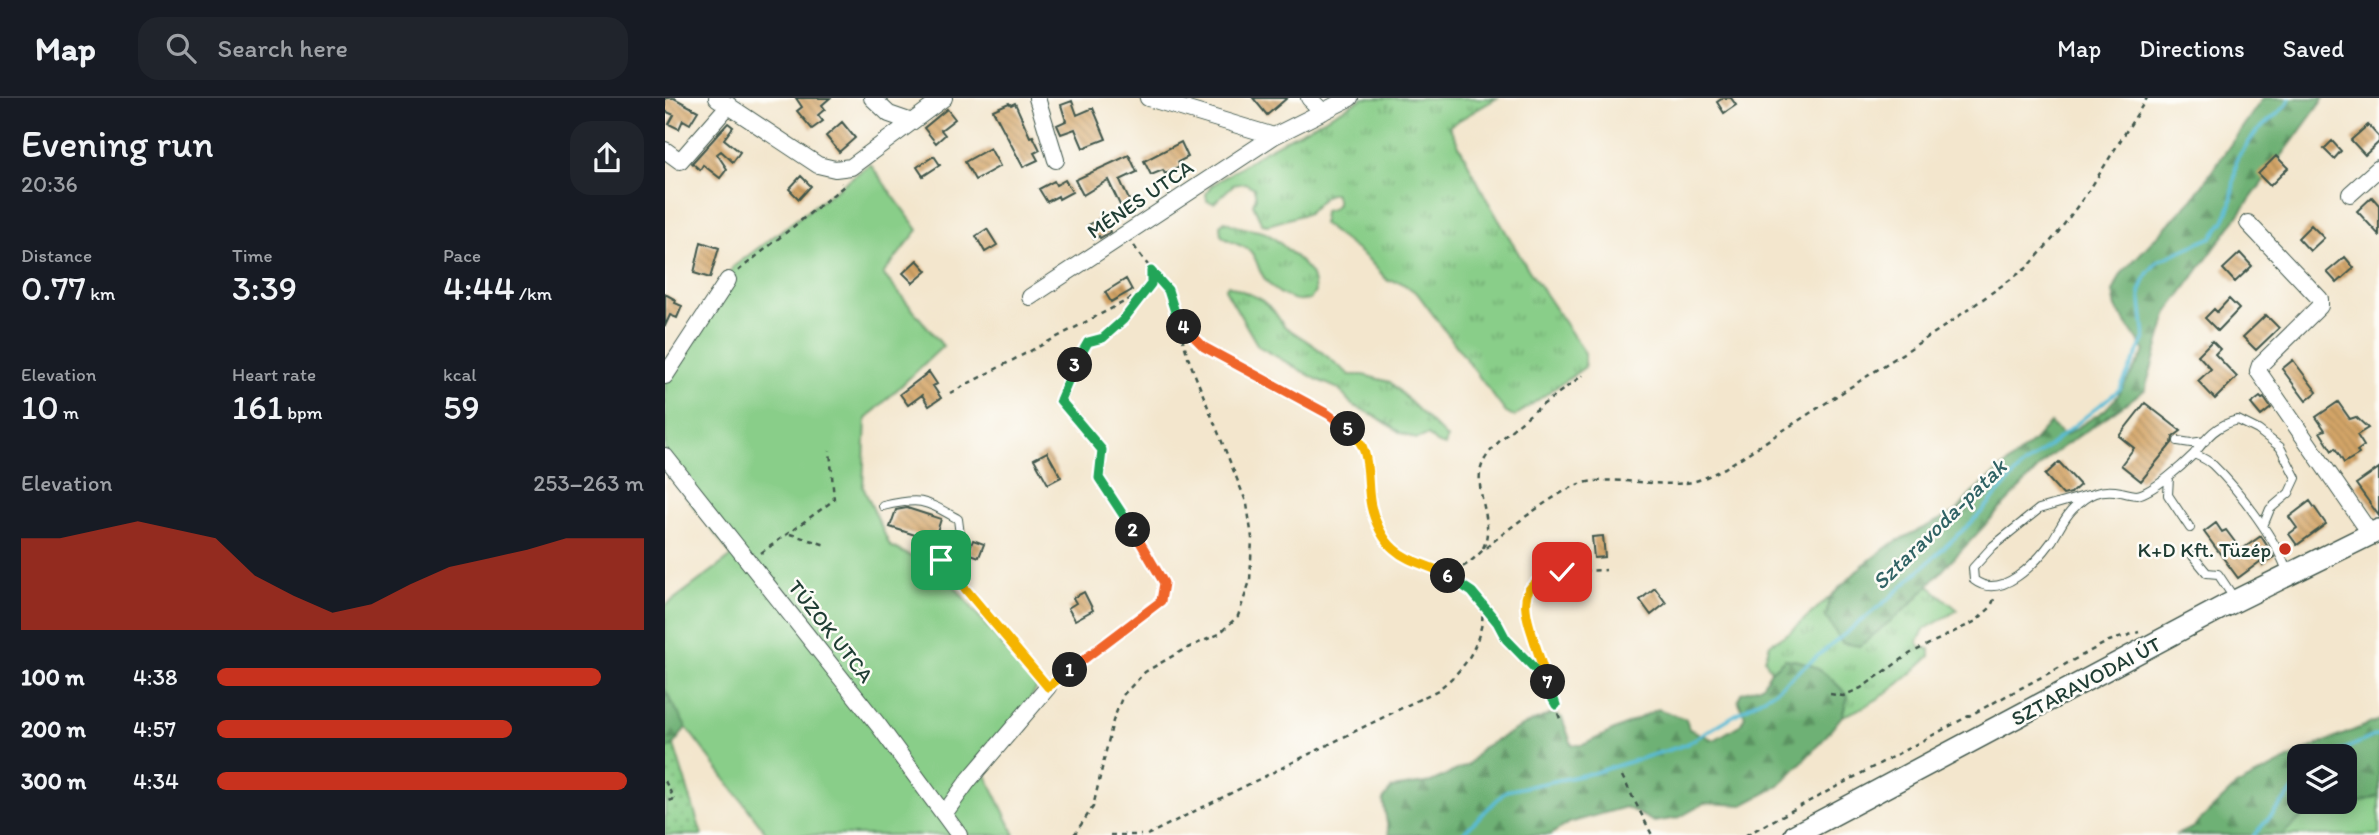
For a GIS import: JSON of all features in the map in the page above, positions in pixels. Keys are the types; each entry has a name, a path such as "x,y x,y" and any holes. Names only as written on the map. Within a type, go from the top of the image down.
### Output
{"street":[{"path":"872,98 889,114 912,122"},
{"path":"665,150 680,162 723,101 818,165 835,169 851,167 944,98"},
{"path":"1037,98 1056,160"},
{"path":"1148,98 1274,136"},
{"path":"1309,98 1323,112"},
{"name":"MÉNES UTCA","path":"1030,297 1274,136 1350,98"},
{"path":"2350,194 2379,168"},
{"path":"2248,223 2320,299 2320,306 2258,370 2374,532"},
{"path":"665,376 728,279"},
{"name":"TÚZOK UTCA","path":"665,456 879,726 960,835"},
{"name":"SZTARAVODAI ÚT","path":"1795,835 2235,601 2374,532"},
{"path":"944,814 968,781 1048,687"}],"lane":[{"path":"2088,495 2070,511 2050,543 2011,582 1998,586 1982,586 1974,580 1973,568 1993,546 2039,509 2088,495 2108,490 2137,495 2169,477 2223,423 2238,420 2258,430 2280,447 2297,478 2289,493 2270,509 2263,526"},
{"path":"2178,440 2191,443 2204,441"},
{"path":"2194,454 2211,463 2263,526 2284,560 2288,574"},
{"path":"2169,477 2168,495 2190,527"},
{"path":"883,506 910,499 931,503 958,519 960,535 941,560 1048,687"},
{"path":"2193,556 2207,573 2218,574 2235,601"}],"path":[{"path":"1444,573 1459,570 1560,495 1580,484 1685,483 1706,477 1942,328 2028,267 2057,234 2090,189 2147,98"},
{"path":"728,279 844,186 835,180"},
{"path":"1075,835 1093,807 1113,722 1123,695 1145,672 1183,650 1219,634 1238,616 1250,581 1252,538 1247,504 1189,360 1168,290 1132,243 1134,227"},
{"path":"1048,687 1097,647 1161,601 1164,592 1164,583 1123,512 1103,488 1099,478 1102,450 1060,400 1088,342 1103,338 1123,320 1151,284 1151,271"},
{"path":"950,393 1146,291"},
{"path":"1175,312 1187,331 1204,347 1328,414 1353,433 1364,451 1369,474 1370,505 1378,526 1394,549 1415,562 1444,573 1472,592 1497,622 1506,639 1537,671 1556,705"},
{"path":"1480,554 1488,535 1480,486 1480,472 1485,458 1529,416 1583,375"},
{"path":"749,561 834,500 830,450"},
{"path":"790,534 825,545"},
{"path":"1560,719 1525,611 1525,599 1529,589 1538,580 1551,575 1606,570"},
{"path":"1830,694 1843,696 1861,688 1911,653 1976,621 1996,599 1998,586"},
{"path":"1147,835 1438,690 1461,671 1475,648 1483,622 1482,607"},
{"path":"1746,835 2109,640 2144,631 2166,638"},
{"path":"1622,776 1652,835"},
{"path":"665,781 674,799 665,803"},
{"path":"1109,835 1141,835"}],"green space":[{"path":"1363,98 1497,98 1449,126 1486,198 1526,266 1585,353 1585,367 1515,416 1506,413 1417,293 1400,282 1388,281 1367,258 1323,224 1324,211 1337,204 1334,193 1326,195 1308,213 1268,225 1262,224 1253,204 1256,197 1254,188 1245,183 1233,185 1214,203 1207,201 1206,194 1211,186 1266,150"},
{"path":"2263,98 2324,98 2168,312 2145,390 2050,456 1910,605 1860,646 1842,643 1826,617 1830,597 1862,566 1891,544 1957,511 1970,495 2034,441 2050,423 2064,436 2105,410 2117,397 2145,351 2116,308 2113,292 2121,274 2193,198"},
{"path":"870,164 918,230 883,274 943,346 866,419 863,487 890,546 943,572 1037,688 984,771 1015,835 768,835 686,727 665,689 665,606 732,556 665,469 665,377 733,267"},
{"path":"1225,221 1268,234 1290,252 1312,276 1315,292 1310,300 1287,297 1274,289 1264,278 1250,251 1221,235 1220,225"},
{"path":"1228,285 1259,298 1273,310 1284,326 1350,375 1363,375 1390,382 1447,438 1445,446 1436,443 1428,435 1416,439 1401,433 1374,415 1352,405 1339,389 1258,346 1225,289"},
{"path":"1928,585 1958,610 1925,629 1917,642 1921,647 1930,649 1930,656 1900,683 1866,706 1842,716 1848,696 1785,659 1771,671 1765,659 1770,644 1790,632 1830,597 1826,617 1859,646 1910,605"},
{"path":"1785,659 1804,662 1820,670 1848,696 1842,716 1779,786 1743,805 1705,803 1678,818 1654,822 1626,807 1569,823 1550,835 1389,835 1383,800 1392,788 1431,782 1468,765 1482,748 1522,726 1553,713 1562,718 1572,745 1583,745 1658,709 1686,719 1689,729 1714,740 1741,724 1745,716 1738,700 1741,693 1762,686 1771,671"},
{"path":"665,689 686,727 674,745 665,750"},
{"path":"2379,720 2379,796 2357,804 2357,744 2320,744"},
{"path":"674,745 702,835 665,835 665,750"},
{"path":"2287,760 2287,814 2306,814 2282,835 2175,835 2192,828 2236,786"},
{"path":"2379,796 2379,835 2282,835 2306,814 2357,814 2357,804"}],"building":[{"path":"665,98 674,98 698,111 690,124 683,120 679,129 669,124 674,115 665,111"},
{"path":"796,98 830,98 822,105 825,109 818,115 823,121 812,129 797,111 802,107"},
{"path":"1253,98 1287,98 1267,115"},
{"path":"1723,98 1731,98 1736,105 1724,113 1717,102"},
{"path":"1072,101 1077,115 1093,108 1106,139 1083,148 1075,129 1061,134 1057,125 1066,121 1061,105"},
{"path":"1015,103 1030,137 1033,136 1040,150 1034,153 1038,160 1023,167 993,110"},
{"path":"947,109 955,119 941,130 945,135 936,143 924,128"},
{"path":"842,122 855,138 839,152 826,136"},
{"path":"728,123 733,127 724,139 740,152 733,162 721,151 717,154 727,169 720,178 703,165 700,170 692,163"},
{"path":"2368,125 2379,137 2379,142 2365,155 2351,140"},
{"path":"2332,141 2341,151 2334,159 2324,149"},
{"path":"1181,142 1188,157 1178,162 1180,167 1165,174 1163,170 1151,175 1144,161"},
{"path":"990,148 1000,166 975,180 965,162"},
{"path":"1129,155 1137,172 1120,180 1130,202 1121,207 1108,180 1083,195 1075,180"},
{"path":"934,156 940,165 923,176 917,167"},
{"path":"2276,156 2288,168 2270,186 2258,174"},
{"path":"801,176 811,186 799,199 789,189"},
{"path":"1065,180 1072,192 1047,202 1039,189 1054,181 1056,185"},
{"path":"2372,197 2379,205 2379,235 2357,211"},
{"path":"1102,217 1110,232 1094,239 1087,226"},
{"path":"2311,225 2324,238 2310,251 2298,238"},
{"path":"987,229 997,245 985,252 976,236"},
{"path":"701,242 719,248 710,278 694,273"},
{"path":"2240,253 2252,266 2235,282 2223,269"},
{"path":"2345,257 2354,268 2337,283 2327,272"},
{"path":"917,260 927,271 913,283 903,273"},
{"path":"1126,279 1132,290 1111,302 1105,292"},
{"path":"665,294 682,306 677,318 670,315 665,326"},
{"path":"2229,299 2239,309 2218,331 2205,318 2214,309 2217,312"},
{"path":"2266,315 2279,328 2256,350 2243,337"},
{"path":"2212,341 2220,349 2215,354 2237,377 2215,399 2198,381 2211,369 2198,355"},
{"path":"2293,360 2317,392 2306,401 2282,369"},
{"path":"929,372 937,384 933,386 941,398 929,406 922,395 908,405 900,394"},
{"path":"2260,397 2264,398 2271,408 2261,416 2251,404"},
{"path":"2338,402 2350,419 2356,417 2368,428 2357,435 2364,446 2357,451 2359,454 2344,463 2335,448 2332,451 2320,432 2325,430 2316,417"},
{"path":"2145,403 2181,431 2173,437 2172,443 2141,481 2121,465 2134,448 2119,436"},
{"path":"1047,452 1061,477 1048,484 1034,459"},
{"path":"2059,462 2080,485 2071,493 2063,495 2045,475"},
{"path":"2379,468 2379,516 2356,484"},
{"path":"2310,501 2326,524 2297,545 2289,534 2297,528 2289,517"},
{"path":"907,508 941,519 934,541 890,527 896,510"},
{"path":"2216,523 2222,532 2226,530 2241,550 2261,536 2274,557 2263,565 2261,561 2238,578 2204,532"},
{"path":"1603,536 1605,557 1594,558 1592,537"},
{"path":"973,540 984,544 979,557 968,553"},
{"path":"1559,548 1564,558 1543,569 1538,559"},
{"path":"1655,588 1666,603 1651,615 1640,600"},
{"path":"1084,592 1093,610 1075,620 1068,608 1076,603 1073,598"}],"waterway":[{"name":"Sztaravoda-patak","path":"1461,835 1506,791 1593,773 1685,745 1773,692 1892,596 1976,518 2020,469 2120,389 2145,338 2140,292 2147,274 2158,261 2212,237 2224,221 2231,204 2237,158 2257,131 2286,106 2290,98"},
{"path":"2356,744 2379,734"},
{"path":"2254,835 2287,798"}],"place":[{"name":"K+D Kft. Tüzép","path":"2285,549"}],"route":[{"path":"941,560 1048,687 1097,647 1161,601 1164,583 1123,512 1103,488 1099,478 1102,450 1060,400 1088,342 1103,338 1123,320 1151,284 1151,271 1168,290 1175,312 1187,331 1204,347 1328,414 1353,433 1364,451 1369,474 1370,505 1378,526 1394,549 1415,562 1444,573 1472,592 1497,622 1506,639 1537,671 1556,705 1525,611 1525,599 1529,589 1538,580 1562,572"}]}
